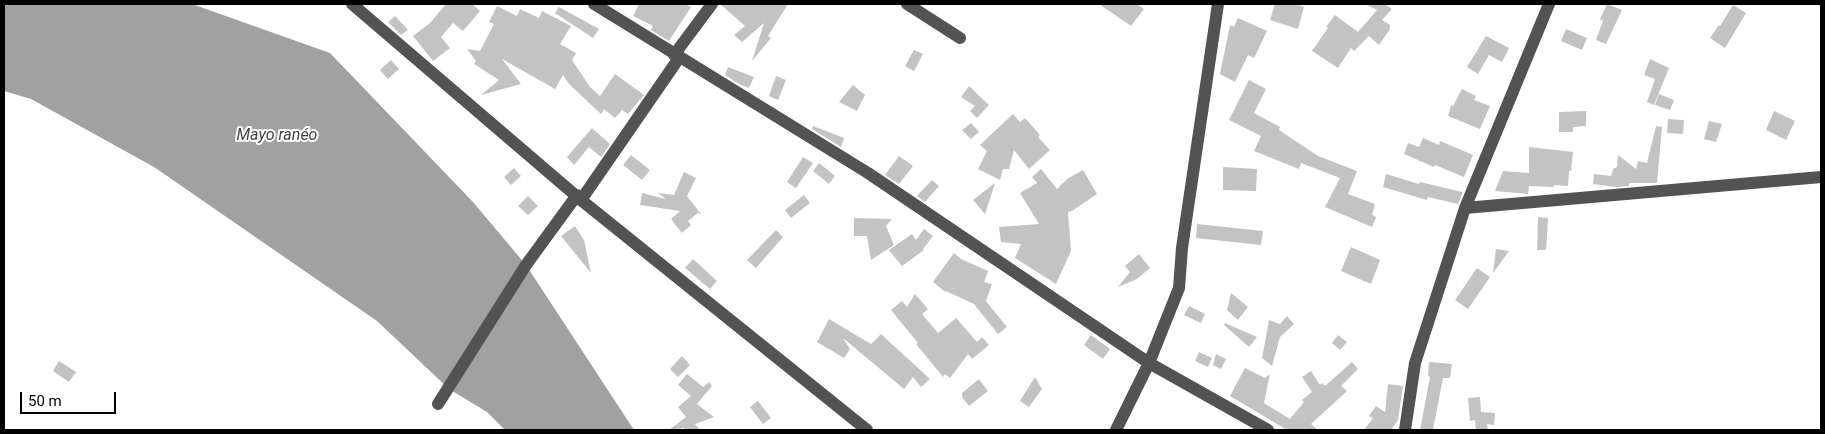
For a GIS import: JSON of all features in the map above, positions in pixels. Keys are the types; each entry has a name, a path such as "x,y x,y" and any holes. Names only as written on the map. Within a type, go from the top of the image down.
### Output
{"street":[{"path":"352,4 579,197 867,430"},
{"path":"594,4 868,173 1149,363 1268,430"},
{"path":"438,404 526,265 579,197 712,4"},
{"path":"907,4 960,38"},
{"path":"1116,430 1149,363 1179,288 1182,248 1218,4"},
{"path":"1406,430 1415,363 1465,208 1549,4"},
{"path":"1465,208 1821,177"}],"water":[{"name":"Mayo ranéo","path":"4,4 192,4 330,53 473,202 526,265 634,430 505,430 487,412 449,389 377,321 154,167 31,99 4,91"}],"building":[{"path":"446,4 472,4 480,11 463,31 453,23 441,37 450,48 433,61 413,36 430,23"},
{"path":"639,4 685,4 691,7 669,41 651,30 653,26 633,16"},
{"path":"720,4 788,4 768,36 771,38 752,61 764,23 742,42 734,35 745,26"},
{"path":"1099,4 1137,4 1144,9 1131,26"},
{"path":"1275,4 1294,4 1304,7 1298,29 1270,20"},
{"path":"1365,4 1385,4 1392,9 1382,20 1390,25 1390,29 1379,45 1369,36 1354,51 1351,48 1338,68 1312,51 1335,15 1358,32 1377,10"},
{"path":"1607,4 1622,10 1606,44 1596,40 1603,21 1600,19"},
{"path":"1733,5 1746,13 1725,48 1710,38"},
{"path":"497,6 517,16 520,9 539,18 542,11 571,26 560,44 576,53 572,60 590,87 600,96 615,74 644,95 628,114 622,110 615,118 604,109 601,114 570,85 563,75 555,89 502,59 521,84 481,95 499,80 474,64 476,61 467,49 480,51 494,24 489,22"},
{"path":"559,7 599,29 593,38 555,13"},
{"path":"395,16 408,30 401,35 388,22"},
{"path":"1238,18 1267,31 1254,58 1248,55 1235,82 1220,74 1230,25 1234,27"},
{"path":"1566,29 1587,38 1582,50 1561,41"},
{"path":"1486,36 1509,48 1502,62 1489,55 1478,74 1467,67"},
{"path":"914,50 923,54 914,71 905,66"},
{"path":"1650,59 1669,68 1654,105 1647,102 1655,79 1644,75"},
{"path":"391,60 399,69 388,79 380,70"},
{"path":"728,67 754,77 749,88 725,75"},
{"path":"776,76 786,80 778,100 769,96"},
{"path":"1249,80 1266,89 1254,113 1280,127 1279,130 1318,156 1357,171 1348,194 1375,204 1372,215 1376,217 1372,227 1325,207 1340,178 1301,163 1299,169 1254,151 1261,136 1229,120"},
{"path":"853,85 865,95 857,111 839,102"},
{"path":"969,86 989,105 977,118 970,111 975,106 961,97"},
{"path":"1462,89 1476,96 1474,100 1490,106 1480,129 1448,116 1451,105 1453,106"},
{"path":"1659,94 1674,100 1670,110 1655,105"},
{"path":"1586,111 1586,126 1573,127 1573,132 1559,132 1559,112"},
{"path":"1774,111 1795,121 1786,140 1766,130"},
{"path":"1013,114 1020,122 1025,118 1050,150 1029,169 1014,150 1009,169 1003,169 1000,180 978,169 987,151 980,145"},
{"path":"1668,119 1684,120 1683,134 1667,133"},
{"path":"1709,121 1722,124 1716,142 1704,139"},
{"path":"971,123 979,132 971,139 962,130"},
{"path":"813,126 844,138 841,147 812,129"},
{"path":"1656,126 1662,127 1657,183 1629,183 1629,186 1615,187 1593,184 1594,174 1611,176 1613,169 1617,167 1618,155 1636,169 1638,161 1647,163"},
{"path":"592,128 610,144 601,157 589,147 574,165 567,157"},
{"path":"1423,138 1439,145 1440,141 1473,155 1464,177 1404,154 1408,143 1419,147"},
{"path":"1529,147 1573,152 1568,186 1529,186 1528,194 1495,191 1503,171 1529,173"},
{"path":"631,155 650,170 642,180 623,165"},
{"path":"899,156 913,166 899,184 885,175"},
{"path":"803,157 813,163 796,188 787,182"},
{"path":"819,163 835,176 829,184 813,171"},
{"path":"1223,167 1257,169 1256,191 1223,190"},
{"path":"514,168 521,176 511,185 504,177"},
{"path":"1041,169 1057,189 1067,179 1083,170 1097,194 1068,212 1071,251 1056,284 1015,258 1021,244 1001,242 999,227 1039,224 1020,193 1037,183 1032,177"},
{"path":"684,172 696,178 687,196 701,214 698,213 688,221 691,225 682,233 671,219 680,211 640,205 642,193 666,199 658,193 674,195"},
{"path":"1386,174 1419,184 1420,182 1462,192 1462,194 1458,204 1428,197 1427,200 1383,187"},
{"path":"932,180 939,186 925,202 917,196"},
{"path":"995,183 985,214 973,200"},
{"path":"804,195 810,203 791,218 785,210"},
{"path":"528,196 538,206 528,215 518,206"},
{"path":"1538,217 1548,218 1546,250 1537,250"},
{"path":"854,218 892,219 886,226 894,245 871,260 867,236 854,236"},
{"path":"1197,224 1263,231 1261,245 1196,238"},
{"path":"575,226 584,240 591,273 561,236"},
{"path":"924,229 933,236 924,250 902,266 889,250 912,234 916,240"},
{"path":"776,230 783,237 756,268 747,260"},
{"path":"1351,247 1380,260 1371,284 1341,271"},
{"path":"1496,249 1509,251 1493,273"},
{"path":"954,253 961,259 988,271 984,282 992,284 986,301 1007,327 998,334 974,304 945,292 933,282"},
{"path":"1139,254 1150,268 1137,279 1118,287 1130,272 1125,266"},
{"path":"693,259 717,281 710,289 685,268"},
{"path":"1477,268 1490,277 1468,309 1455,300"},
{"path":"1231,293 1248,307 1238,320 1227,310"},
{"path":"915,294 928,309 922,314 938,333 956,318 977,342 982,337 989,345 972,359 968,354 950,378 945,374 943,377 891,310 902,301 907,307"},
{"path":"1189,306 1205,314 1201,323 1184,315"},
{"path":"1287,316 1294,324 1280,337 1272,366 1262,358 1269,320 1280,324"},
{"path":"829,319 871,344 881,334 930,379 921,387 913,377 904,389 843,338 850,349 844,358 817,342"},
{"path":"1225,323 1257,337 1249,347 1224,325"},
{"path":"1091,335 1110,349 1103,359 1084,345"},
{"path":"1338,335 1347,342 1340,350 1332,343"},
{"path":"1199,352 1212,358 1208,367 1195,361"},
{"path":"1216,354 1226,359 1221,369 1213,365"},
{"path":"682,356 690,365 678,377 670,369"},
{"path":"59,361 76,372 69,382 53,371"},
{"path":"1352,362 1358,369 1341,386 1347,391 1311,424 1318,430 1287,430 1230,396 1245,368 1265,378 1270,374 1264,403 1290,419 1304,402 1302,400 1312,392 1302,377 1311,371 1320,385 1322,383 1325,386"},
{"path":"1429,362 1452,364 1450,378 1443,378 1433,430 1420,430 1430,377 1428,376"},
{"path":"687,374 703,387 709,382 712,386 697,404 714,417 695,424 700,430 685,430 684,428 669,430 686,417 678,407 691,396 678,385"},
{"path":"1035,377 1042,389 1029,407 1020,401"},
{"path":"979,379 988,391 969,406 962,397 962,393"},
{"path":"1388,384 1403,386 1398,420 1391,430 1364,430 1373,418 1369,416 1376,406 1385,412"},
{"path":"1480,397 1481,412 1495,413 1494,425 1487,424 1488,430 1476,430 1475,420 1470,421 1468,398"},
{"path":"758,401 771,418 763,424 750,407"}]}
